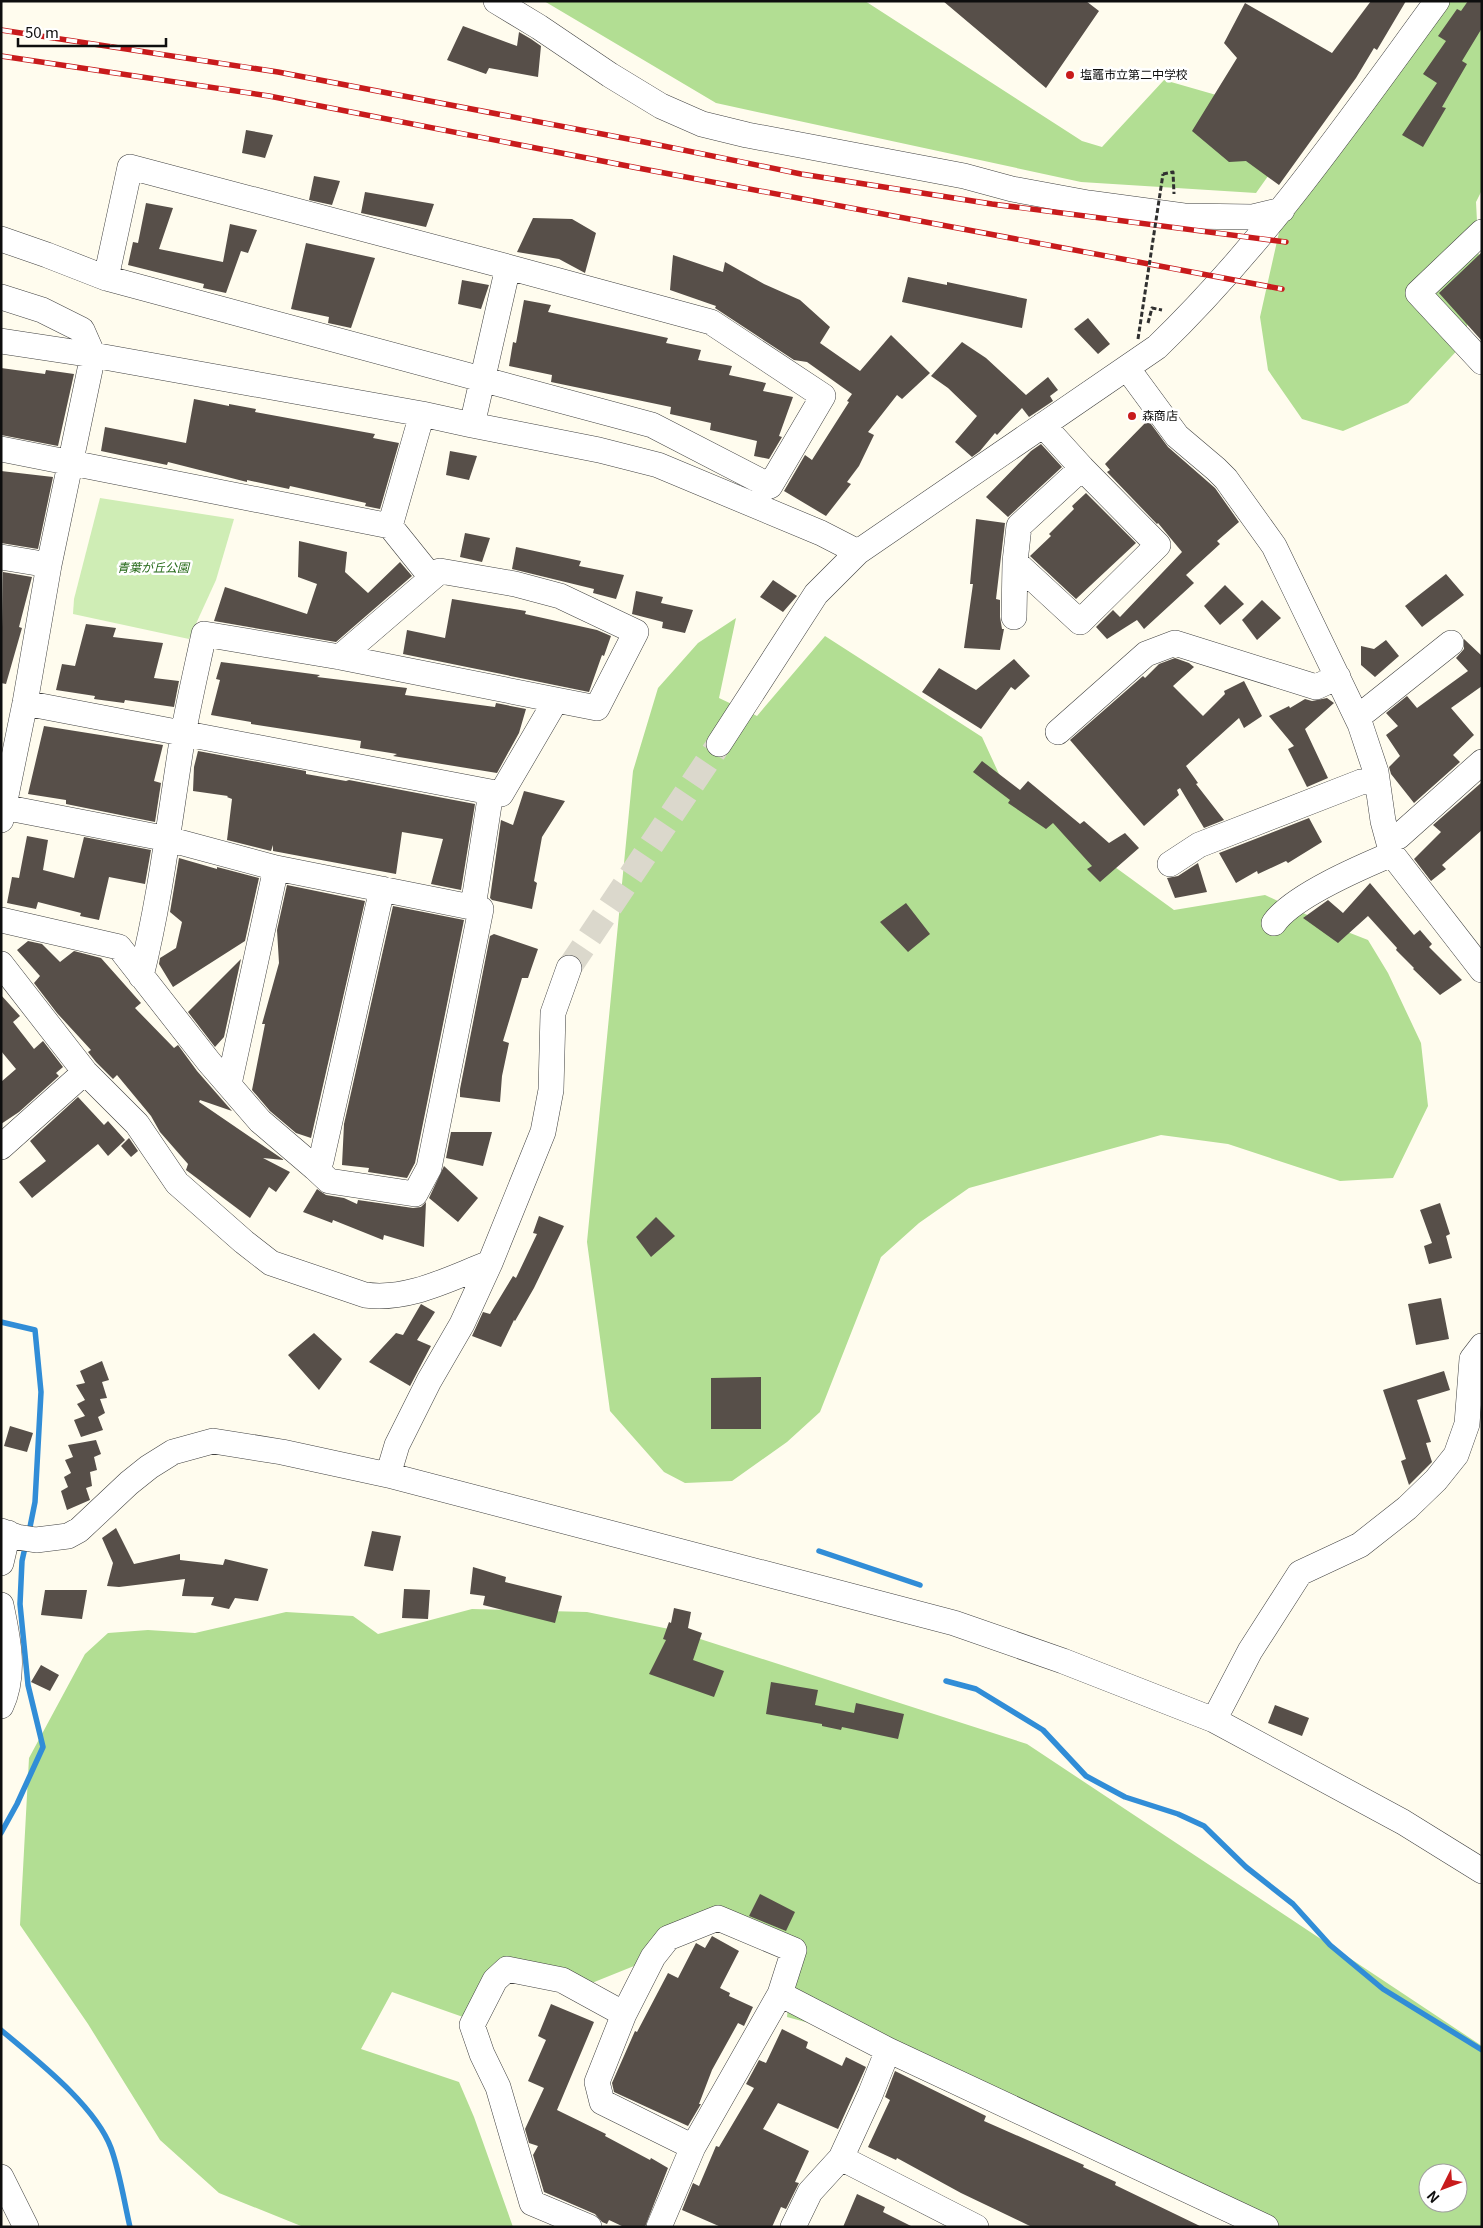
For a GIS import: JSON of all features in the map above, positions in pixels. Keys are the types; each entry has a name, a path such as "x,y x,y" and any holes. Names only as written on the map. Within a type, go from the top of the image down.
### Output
{"street":[{"path":"496,1 539,26 626,85 661,106 702,124 747,135 964,176 1012,189 1088,203 1184,216 1252,217 1282,210"},
{"path":"719,744 816,594 858,552 1157,347 1195,311 1304,184 1437,1"},
{"path":"1,240 47,255 106,278 652,425 770,486 823,396 711,322 130,167 106,278"},
{"path":"1482,232 1418,293 1482,362"},
{"path":"472,426 508,267"},
{"path":"1,297 42,310 82,330 93,355 49,565 25,703 2,814 168,840 276,868 481,909 429,1168 415,1194 330,1181 314,1168 260,1121 209,1062 119,947 1,920"},
{"path":"1,341 93,355 422,414 472,426 599,450 658,465 821,533 858,552"},
{"path":"1127,368 1177,436 1216,468 1226,479 1274,546 1356,716 1377,780 1383,821 1390,846 1482,970"},
{"path":"390,526 422,414"},
{"path":"1015,562 1080,622 1158,545 1082,468 1044,425"},
{"path":"1,449 390,526 432,577"},
{"path":"1014,617 1015,562 1020,526 1082,468"},
{"path":"1,556 49,565"},
{"path":"141,976 150,941 168,840 184,732 204,634 340,657 597,708 636,632 560,596 515,584 440,572 340,657"},
{"path":"1058,732 1146,654 1175,643 1316,687 1338,677"},
{"path":"1356,716 1367,710 1451,643"},
{"path":"25,703 501,794 556,700"},
{"path":"1274,922 1280,914 1298,900 1390,846 1482,762"},
{"path":"1170,864 1199,845 1361,782 1377,780"},
{"path":"473,907 491,792"},
{"path":"229,1084 276,868"},
{"path":"314,1168 321,1161 382,889"},
{"path":"1,964 85,1072 137,1124 177,1183 272,1264 356,1293 381,1298 399,1296 426,1288 490,1263"},
{"path":"388,1475 397,1445 429,1381 462,1324 490,1263 542,1132 551,1090 553,1013 569,968"},
{"path":"1,1147 85,1072"},
{"path":"1214,1720 1250,1651 1300,1573 1360,1545 1407,1508 1436,1480 1456,1455 1467,1424 1472,1359 1482,1346"},
{"path":"1,1562 16,1535 68,1536 79,1530 129,1483 149,1467 173,1452 213,1441 282,1452 388,1475 954,1623 1063,1661 1214,1720 1403,1822 1482,1871"},
{"path":"1,1605 10,1662 6,1696 1,1706"},
{"path":"659,2227 693,2147 780,1994 794,1950 718,1918 668,1938 653,1957 624,2014 597,2082 602,2102 693,2147"},
{"path":"589,2227 532,2203 498,2087 482,2054 472,2025 495,1980 507,1969 562,1980 624,2014"},
{"path":"780,1994 888,2050 1253,2224"},
{"path":"794,2227 810,2192 841,2158 888,2050"},
{"path":"841,2158 976,2227"},
{"path":"1,2176 26,2227"}],"path":[{"path":"1138,339 1164,174 1173,172 1174,190"}],"green space":[{"path":"544,1 865,1 1082,141 1102,147 1164,80 1307,121 1256,193 1081,182 716,103"},
{"path":"1441,1 1482,1 1482,190 1476,202 1479,260 1464,343 1408,403 1343,431 1302,419 1268,370 1260,317 1280,228"},
{"name":"青葉が丘公園","path":"100,498 234,519 216,580 189,639 73,614 74,599"},
{"path":"736,618 719,698 757,716 825,636 982,737 1005,787 1174,910 1265,895 1322,922 1368,940 1388,973 1421,1043 1428,1106 1393,1178 1340,1181 1228,1144 1161,1135 969,1188 919,1223 881,1257 820,1412 787,1442 732,1481 685,1483 664,1472 610,1411 587,1242 633,771 658,688 698,643"},
{"path":"472,1609 587,1612 669,1629 1027,1744 1482,2046 1482,2227 1278,2227 879,2042 787,2017 794,1951 716,1914 660,1938 634,1966 567,1993 501,1980 463,2017 392,1992 361,2049 459,2082 474,2117 513,2227 301,2226 219,2193 160,2140 88,2024 20,1925 29,1758 85,1654 108,1633 148,1630 195,1633 286,1612 353,1616 378,1634"}],"building":[{"path":"943,1 1086,1 1099,11 1046,88"},
{"path":"1371,1 1406,1 1377,50 1374,48 1356,78 1279,185 1246,161 1229,162 1192,131 1237,58 1224,43 1245,3 1332,53"},
{"path":"1468,1 1482,1 1482,28 1462,61 1467,64 1442,107 1446,108 1423,147 1402,135 1437,83 1423,74 1446,41 1438,36 1457,9 1461,11"},
{"path":"463,26 517,46 519,32 531,39 541,46 538,77 489,68 486,74 447,60"},
{"path":"246,130 273,135 265,158 242,153"},
{"path":"314,176 340,181 332,205 309,200"},
{"path":"365,192 434,204 426,227 361,213"},
{"path":"146,203 173,208 159,249 223,262 230,224 257,230 248,253 241,251 226,293 203,288 204,284 128,265 133,242 138,243"},
{"path":"533,218 572,219 596,233 585,273 559,259 517,252"},
{"path":"306,243 375,258 351,328 328,323 329,317 291,309"},
{"path":"1482,252 1482,341 1439,293"},
{"path":"673,255 723,272 725,262 764,284 800,300 830,327 820,343 860,371 891,335 930,373 902,399 897,395 868,432 874,435 859,466 847,482 851,484 826,516 784,491 805,455 812,460 849,402 847,401 852,394 807,362 794,360 715,308 716,306 670,290"},
{"path":"908,277 947,285 947,282 1027,299 1022,328 902,302"},
{"path":"462,280 489,285 481,309 458,304"},
{"path":"524,300 551,305 548,312 668,338 666,343 701,350 698,360 732,366 729,375 766,383 763,391 793,397 779,436 782,437 769,459 754,456 757,441 710,430 711,423 670,414 671,407 551,382 552,375 509,366 513,342 516,343"},
{"path":"1088,318 1110,344 1098,354 1074,329"},
{"path":"962,342 986,358 1026,395 1048,377 1058,390 1050,396 1053,401 1029,417 1022,408 997,435 995,433 980,451 972,457 955,442 977,416 948,388 931,376"},
{"path":"1,368 45,374 46,370 74,374 58,446 1,435"},
{"path":"194,399 256,409 255,412 375,434 373,438 399,443 380,509 365,506 366,503 290,486 289,489 247,480 247,482 168,462 167,465 101,451 105,427 186,443"},
{"path":"1148,420 1168,447 1215,488 1239,522 1217,541 1220,544 1186,575 1194,583 1144,629 1137,620 1107,639 1096,627 1113,610 1120,617 1182,552 1158,523 1107,472 1110,470 1105,464"},
{"path":"1041,444 1062,467 1008,517 986,497 1031,451"},
{"path":"450,451 477,456 469,480 446,475"},
{"path":"1,471 53,477 38,549 1,543"},
{"path":"1086,493 1136,543 1076,599 1030,556 1051,536 1049,534 1074,509 1072,506"},
{"path":"976,519 1005,523 996,599 1000,600 1000,617 1002,629 1004,629 1000,650 964,648 973,584 970,584"},
{"path":"465,533 490,538 482,562 460,557"},
{"path":"299,541 347,552 345,572 368,593 400,562 412,576 336,642 214,621 225,587 307,614 317,584 298,577"},
{"path":"516,547 581,561 579,566 624,575 616,599 593,593 594,589 512,569"},
{"path":"3,572 32,577 19,627 22,628 6,684 1,683"},
{"path":"1446,574 1464,595 1422,627 1405,606"},
{"path":"773,580 797,596 783,612 760,597"},
{"path":"1225,585 1244,604 1220,625 1204,606"},
{"path":"636,591 663,597 661,603 693,610 685,633 662,628 663,622 632,614"},
{"path":"452,599 526,611 525,614 597,630 611,636 589,692 403,654 407,630 445,638"},
{"path":"1262,600 1281,618 1257,640 1242,620"},
{"path":"86,624 116,628 113,637 163,643 154,678 179,681 174,707 125,700 124,703 94,699 95,696 56,690 62,664 75,666"},
{"path":"1464,639 1482,656 1482,686 1451,708 1474,735 1453,755 1460,762 1414,803 1391,774 1389,767 1400,756 1386,735 1398,726 1386,713 1407,696 1417,708 1468,671 1456,658 1464,649"},
{"path":"1386,640 1399,656 1375,677 1361,665 1361,646 1374,649"},
{"path":"1175,658 1194,667 1173,686 1203,716 1225,694 1224,691 1244,681 1262,716 1244,728 1239,718 1186,766 1198,783 1196,784 1224,820 1204,828 1180,788 1177,790 1179,795 1144,826 1070,740 1143,676 1145,678 1159,664"},
{"path":"1014,659 1030,676 1015,690 1011,687 981,729 922,692 939,668 976,690"},
{"path":"221,662 320,675 317,677 407,688 405,695 495,707 496,703 526,709 519,733 497,773 393,756 397,754 360,748 361,741 251,724 251,722 211,715 220,680 216,679"},
{"path":"1327,698 1334,703 1305,729 1328,778 1307,787 1288,749 1294,746 1269,716 1289,706 1290,708 1305,699 1312,701"},
{"path":"44,726 163,745 154,781 161,783 155,822 66,804 66,800 28,794"},
{"path":"198,751 306,771 306,774 349,780 475,804 461,890 431,884 443,839 402,832 396,874 273,851 273,845 271,851 227,840 232,799 228,796 193,791 194,767"},
{"path":"982,761 1020,790 1028,781 1080,824 1084,821 1109,843 1125,833 1139,848 1100,882 1087,869 1092,866 1053,823 1046,829 1008,803 1010,800 973,772"},
{"path":"1481,783 1482,830 1442,865 1446,869 1431,881 1414,859 1441,832 1433,825"},
{"path":"524,791 565,801 542,837 534,881 537,883 532,909 490,898 501,820 513,825"},
{"path":"1309,818 1322,842 1288,863 1286,861 1258,874 1257,871 1236,883 1219,853"},
{"path":"27,836 48,840 43,870 74,878 84,837 151,850 145,884 109,877 99,920 80,916 81,913 38,902 36,909 7,903 12,877 19,878"},
{"path":"179,858 259,878 245,941 173,987 159,964 160,958 176,948 182,922 170,912"},
{"path":"1198,863 1207,892 1175,898 1167,878 1178,876"},
{"path":"1370,883 1414,935 1420,930 1432,944 1429,947 1462,980 1440,995 1413,969 1368,916 1338,943 1303,918 1328,900 1343,913"},
{"path":"287,885 365,901 311,1138 296,1133 270,1111 252,1090 265,1024 262,1024 279,963 277,930"},
{"path":"906,903 930,934 908,952 880,922"},
{"path":"393,906 464,920 415,1163 407,1178 368,1172 369,1168 342,1165 344,1124"},
{"path":"494,934 538,949 528,978 522,978 503,1041 509,1043 502,1076 500,1102 460,1097 490,936"},
{"path":"28,941 42,944 60,962 74,951 101,958 141,1003 135,1008 174,1048 178,1045 197,1071 232,1111 200,1100 199,1102 284,1160 263,1158 290,1172 276,1192 269,1187 250,1218 186,1170 188,1164 160,1132 151,1116 117,1075 113,1079 96,1062 88,1052 91,1050 57,1013 34,983 40,976 17,950"},
{"path":"241,959 224,1037 215,1047 188,1012"},
{"path":"1,995 20,1016 13,1022 34,1049 43,1041 63,1067 56,1073 59,1076 19,1112 1,1124 1,1082 16,1069 1,1051"},
{"path":"78,1097 104,1125 108,1121 125,1140 108,1156 98,1144 32,1198 19,1182 46,1161 30,1141"},
{"path":"451,1132 492,1132 483,1166 446,1158"},
{"path":"129,1138 138,1151 131,1157 121,1146"},
{"path":"444,1166 478,1198 458,1222 429,1198"},
{"path":"317,1189 326,1195 344,1198 357,1204 358,1200 413,1208 421,1207 426,1202 424,1247 384,1235 383,1240 333,1220 332,1223 303,1212"},
{"path":"1440,1203 1450,1234 1446,1236 1452,1258 1429,1264 1424,1246 1432,1243 1420,1210"},
{"path":"539,1216 564,1226 534,1288 514,1320 501,1347 472,1336 483,1312 490,1314 513,1276 516,1278 537,1234 533,1233"},
{"path":"656,1217 675,1236 651,1257 636,1237"},
{"path":"1441,1298 1449,1339 1416,1345 1408,1304"},
{"path":"421,1304 435,1312 417,1340 431,1346 410,1386 369,1362 396,1333 403,1335"},
{"path":"314,1333 342,1359 319,1390 288,1355"},
{"path":"102,1361 109,1380 102,1382 107,1398 100,1399 105,1413 98,1417 103,1430 81,1437 74,1420 85,1416 77,1404 85,1400 76,1385 85,1383 80,1371"},
{"path":"1444,1371 1450,1390 1417,1400 1431,1442 1426,1443 1432,1462 1409,1485 1401,1461 1406,1459 1383,1390"},
{"path":"761,1377 761,1429 711,1429 711,1378"},
{"path":"10,1426 33,1433 27,1452 4,1446"},
{"path":"96,1440 101,1454 94,1457 97,1470 90,1472 92,1486 86,1488 90,1500 67,1510 61,1491 68,1487 64,1477 71,1473 65,1460 73,1457 68,1445"},
{"path":"116,1528 134,1564 180,1554 180,1560 223,1565 225,1559 268,1569 258,1601 235,1598 229,1609 211,1605 214,1597 182,1596 185,1579 119,1587 107,1586 113,1563 102,1538"},
{"path":"372,1531 401,1536 393,1571 364,1566"},
{"path":"473,1567 506,1577 505,1582 562,1596 555,1623 483,1605 485,1596 470,1594"},
{"path":"404,1589 430,1590 428,1619 402,1618"},
{"path":"45,1590 87,1590 82,1619 41,1615"},
{"path":"674,1608 691,1612 688,1628 702,1633 693,1660 724,1671 714,1697 649,1674 666,1640 663,1639 669,1622 671,1623"},
{"path":"41,1665 59,1675 50,1691 31,1682"},
{"path":"771,1682 818,1690 815,1705 854,1713 856,1703 904,1714 898,1739 842,1727 841,1730 822,1726 822,1724 766,1714"},
{"path":"1275,1705 1309,1718 1302,1736 1268,1723"},
{"path":"760,1894 795,1912 786,1931 749,1916"},
{"path":"712,1936 739,1951 720,1988 730,1993 729,1996 753,2007 744,2026 738,2023 712,2070 699,2104 701,2104 688,2126 614,2092 612,2083 635,2031 637,2032 668,1973 678,1978 696,1943 705,1948"},
{"path":"551,2004 594,2022 557,2110 668,2168 645,2227 624,2227 609,2220 607,2224 602,2222 595,2214 544,2192 533,2155 538,2146 529,2143 525,2129 544,2088 528,2081 546,2040 538,2036"},
{"path":"782,2029 808,2042 806,2048 842,2066 846,2057 866,2067 838,2129 778,2103 763,2129 809,2151 795,2182 799,2183 786,2209 781,2207 772,2227 721,2227 682,2210 693,2183 699,2186 716,2146 719,2147 754,2088 746,2084 759,2060 766,2063"},
{"path":"895,2071 986,2116 984,2121 1084,2165 1083,2167 1116,2182 1115,2185 1202,2227 1032,2227 961,2193 897,2158 896,2160 868,2147 890,2100 885,2097"},
{"path":"857,2194 885,2207 883,2212 913,2227 843,2227"}],"waterway":[{"path":"1,1322 35,1330 41,1392 35,1502 29,1532"},
{"path":"1,1833 17,1804 43,1747 28,1685 20,1604 22,1561 26,1543"},
{"path":"819,1551 920,1585"},
{"path":"946,1681 976,1689 1043,1730 1086,1776 1125,1797 1178,1814 1204,1826 1246,1867 1293,1904 1330,1945 1383,1989 1482,2050"},
{"path":"1,2030 63,2084 78,2099 103,2132 117,2167 130,2227"}],"tunnel":[{"path":"569,968 719,744"}],"railway":[{"path":"1,30 278,72 801,174 992,204 1286,242"},
{"path":"1,56 269,96 638,168 1282,289"}],"place":[{"name":"塩竈市立第二中学校","path":"1070,75"},
{"name":"森商店","path":"1132,416"}]}
